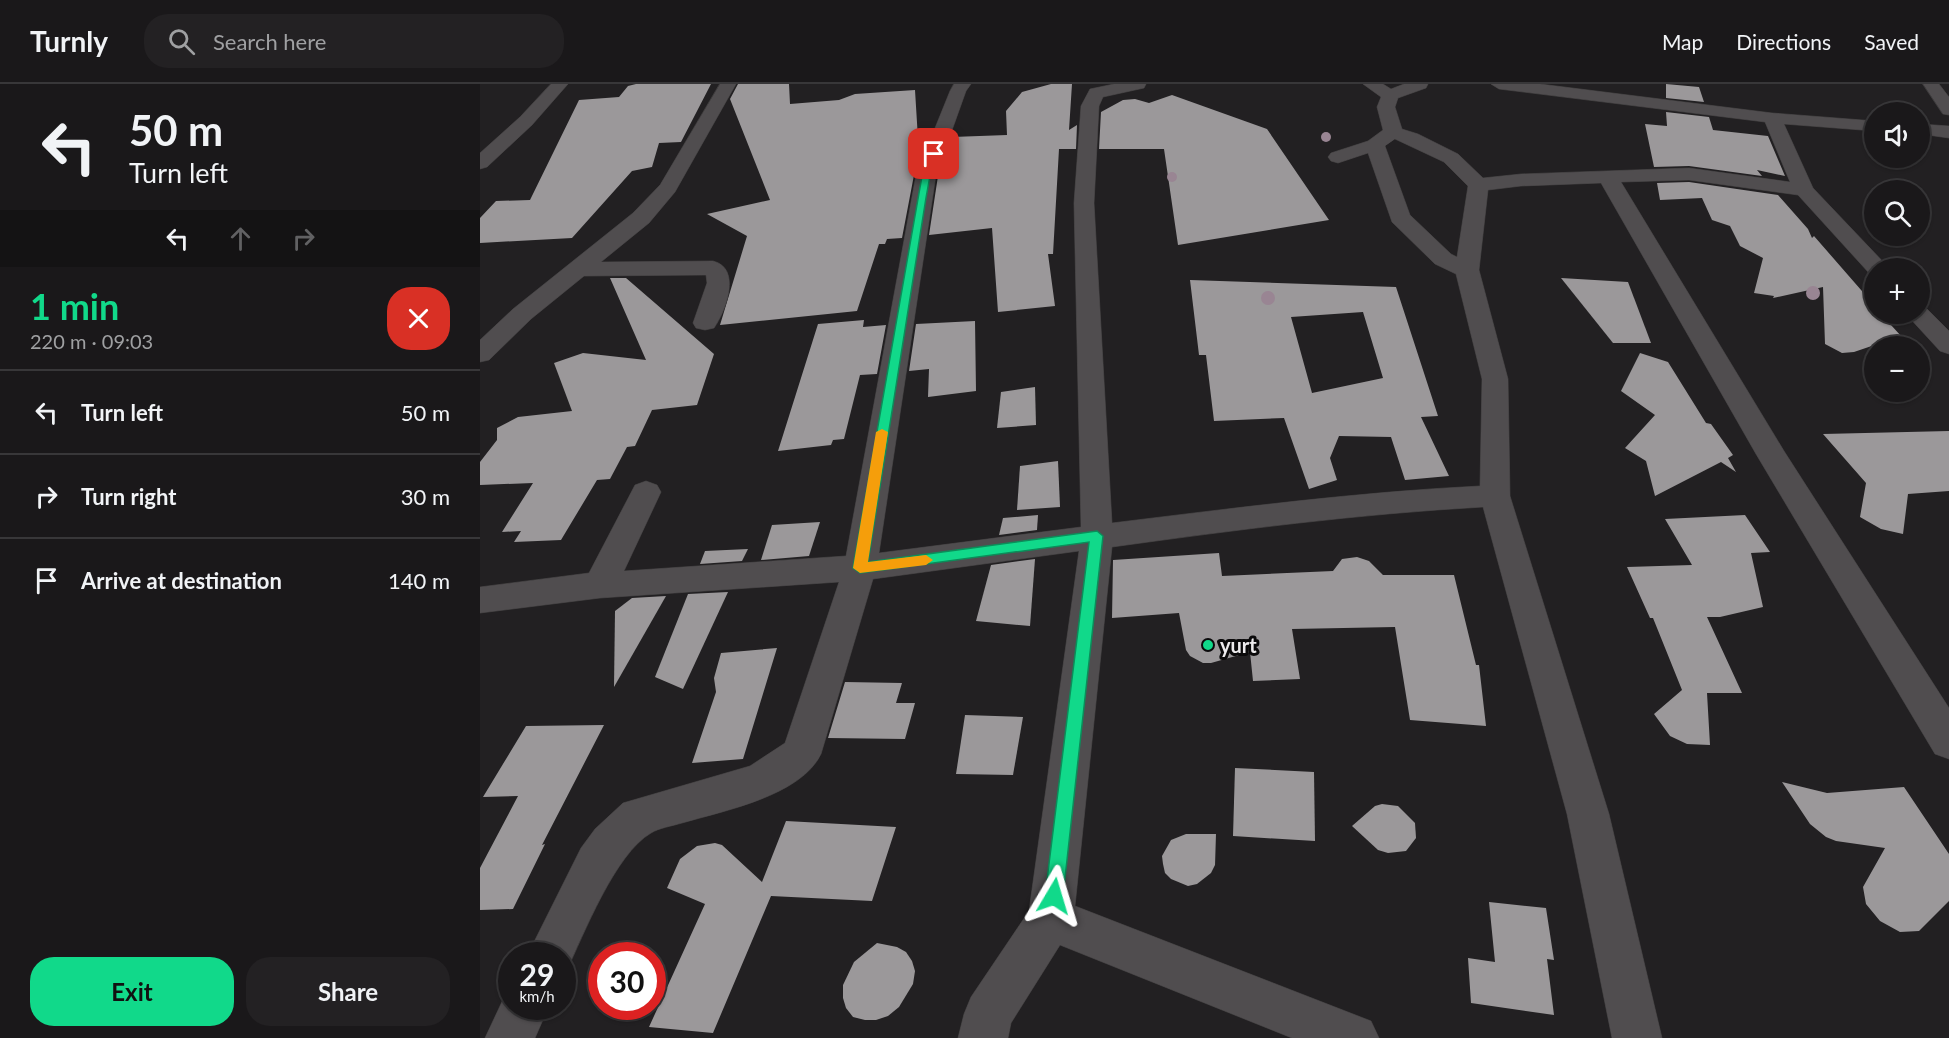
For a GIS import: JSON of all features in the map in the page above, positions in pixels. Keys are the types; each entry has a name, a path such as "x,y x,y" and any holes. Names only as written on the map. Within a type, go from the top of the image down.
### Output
{"street":[{"path":"480,163 526,121 560,84"},
{"path":"480,354 522,314 641,218 668,188 728,84"},
{"path":"557,942 596,863 610,843 638,817 760,781 801,754 860,568 926,176 958,91 963,84"},
{"path":"983,1038 988,1014 1051,919 1097,536 1084,203 1090,106 1096,93 1138,84"},
{"path":"1371,84 1390,95"},
{"path":"1390,95 1420,84"},
{"path":"1499,84 1637,93 1772,118 1864,125"},
{"path":"1931,84 1949,111"},
{"path":"1338,158 1375,146 1392,132 1394,128 1387,116 1386,107 1390,95"},
{"path":"1772,118 1804,190 1868,258"},
{"path":"1930,130 1949,132"},
{"path":"1392,132 1412,138 1451,158 1478,185"},
{"path":"1375,146 1400,217 1443,259 1467,270"},
{"path":"1478,185 1521,180 1689,174 1804,190"},
{"path":"1608,178 1771,454 1949,742"},
{"path":"1478,185 1467,270 1495,379 1495,496 1588,814 1637,1038"},
{"path":"578,269 713,268 717,272 718,283 705,323"},
{"path":"1928,324 1949,346"},
{"path":"600,585 645,492"},
{"path":"480,600 600,585 860,568 1280,513 1398,501 1495,496"},
{"path":"1051,919 1354,1038"},
{"path":"510,1038 518,1020"}],"building":[{"path":"636,84 711,84 681,142 659,143 652,167 632,171 572,238 480,243 480,218 496,201 530,200 579,100 619,97 628,86"},
{"path":"738,84 789,84 790,104 839,100 855,94 915,90 918,139 928,139 914,175 902,238 887,239 885,244 879,244 857,311 720,325 747,236 707,214 770,200 730,99"},
{"path":"1051,84 1072,84 1069,130 1077,125 1076,149 1059,149 1053,254 1048,254 1055,306 998,312 992,228 929,235 938,176 952,137 1007,135 1006,111 1022,92"},
{"path":"1666,84 1699,87 1704,102 1666,98"},
{"path":"1172,95 1267,129 1329,220 1178,245 1164,149 1099,149 1101,112 1123,100 1135,99 1149,103"},
{"path":"1666,112 1709,117 1713,130 1768,136 1785,176 1757,170 1762,176 1689,166 1654,167 1645,124 1667,126"},
{"path":"1689,182 1778,195 1808,229 1812,238 1814,236 1864,293 1864,324 1890,324 1901,336 1864,336 1864,349 1854,352 1842,353 1825,344 1823,287 1773,298 1774,296 1754,293 1763,258 1740,246 1730,226 1712,220 1702,198 1660,200 1657,183"},
{"path":"610,278 626,278 714,354 697,405 652,410 635,446 627,447 610,479 597,480 561,540 514,542 521,531 502,532 533,483 480,485 480,462 497,440 497,428 518,417 572,411 554,363 583,353 646,360"},
{"path":"1561,278 1628,282 1651,343 1613,343"},
{"path":"1190,280 1396,287 1438,416 1421,417 1449,476 1405,480 1391,437 1339,436 1330,458 1337,480 1309,489 1284,418 1214,421 1206,355 1199,355","holes":["1363,312 1383,378 1312,393 1291,317"]},
{"path":"864,320 863,327 886,325 877,374 860,375 844,439 833,440 831,445 778,451 818,324"},
{"path":"975,321 976,391 928,397 929,369 909,371 916,324"},
{"path":"1640,353 1668,362 1706,423 1711,424 1733,455 1728,458 1736,472 1721,462 1655,496 1646,461 1625,448 1655,415 1621,391"},
{"path":"1035,387 1036,425 997,428 1001,392"},
{"path":"1949,431 1949,491 1908,494 1903,534 1881,529 1860,517 1866,483 1823,434"},
{"path":"1058,461 1060,507 1017,510 1020,466"},
{"path":"1038,515 1037,530 999,535 1003,518"},
{"path":"1745,515 1770,552 1751,553 1763,607 1720,617 1707,617 1742,693 1707,693 1710,745 1687,744 1670,736 1654,714 1682,690 1653,618 1650,618 1627,567 1692,565 1665,519"},
{"path":"820,522 809,556 761,560 772,525"},
{"path":"748,549 742,561 700,564 705,551"},
{"path":"1219,553 1222,576 1333,571 1342,559 1357,557 1369,561 1383,575 1454,575 1476,665 1479,665 1486,726 1410,720 1395,627 1292,629 1300,679 1253,681 1250,652 1211,663 1203,663 1190,656 1186,650 1179,613 1112,618 1113,560"},
{"path":"1035,559 1030,626 976,621 991,565"},
{"path":"728,592 683,689 655,677 688,594"},
{"path":"666,596 614,687 615,611 632,598"},
{"path":"777,648 743,759 692,763 716,692 714,678 721,653"},
{"path":"845,682 902,683 896,703 915,703 905,739 828,738"},
{"path":"965,715 1023,717 1013,775 956,774"},
{"path":"604,725 542,845 545,844 513,909 480,910 480,868 518,796 483,797 526,726"},
{"path":"1235,768 1314,772 1315,841 1233,836"},
{"path":"1782,782 1827,793 1904,787 1949,854 1949,901 1919,931 1900,932 1880,921 1866,904 1863,887 1885,848 1836,841 1826,837 1810,824"},
{"path":"1382,804 1398,806 1415,823 1416,838 1406,851 1388,853 1378,850 1352,826 1375,806"},
{"path":"786,821 896,827 872,901 771,896 713,1033 649,1027 652,1020 666,1020 666,990 705,904 667,888 680,859 697,846 715,843 722,845 762,882"},
{"path":"1186,834 1216,834 1215,865 1211,873 1197,884 1188,886 1171,879 1165,873 1162,856 1171,840"},
{"path":"1489,902 1546,908 1554,960 1547,959 1554,1015 1471,1003 1468,958 1495,962"},
{"path":"877,943 897,947 906,952 915,971 913,984 899,1007 888,1016 876,1020 865,1020 853,1017 846,1008 843,985 854,962"}],"slow traffic":[{"path":"882,432 860,568 926,560"}],"place":[{"name":"yurt","path":"1208,645"}],"route":[{"path":"934,154 926,176 922,198 860,568 1097,536 1054,896"}]}
